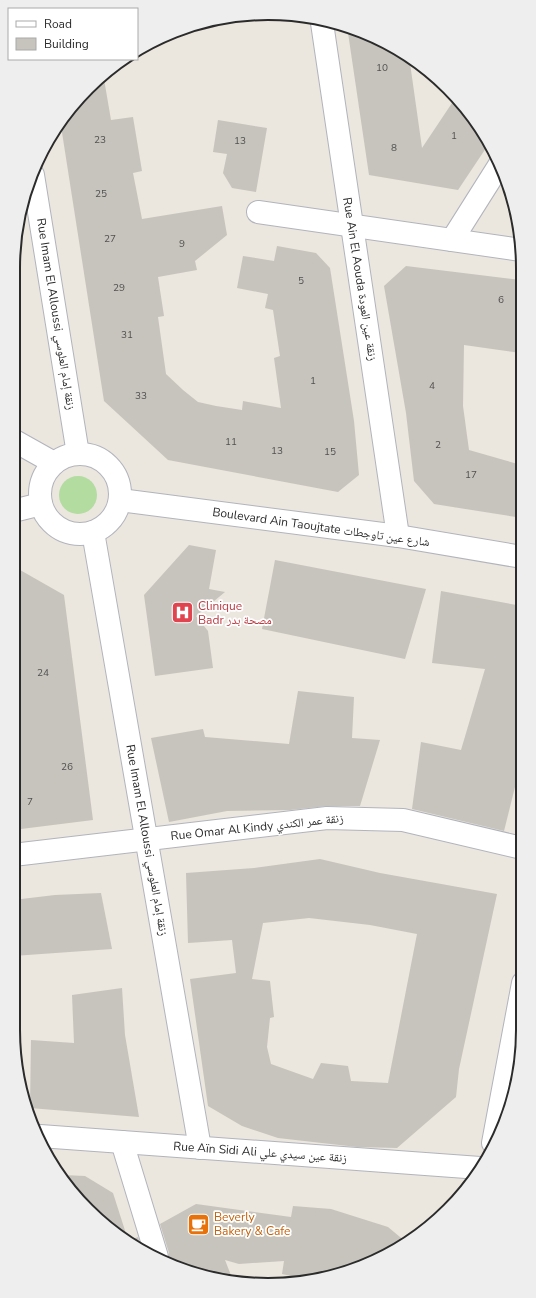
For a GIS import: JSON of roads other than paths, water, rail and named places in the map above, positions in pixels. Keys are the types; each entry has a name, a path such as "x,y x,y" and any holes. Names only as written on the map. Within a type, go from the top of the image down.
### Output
{"street":[{"name":"Rue Ain El Aouda زنقة عين العودة","path":"322,26 398,536"},
{"path":"452,240 496,171"},
{"name":"Rue Imam El Alloussi زنقة إمام العلوسي","path":"34,184 78,454"},
{"path":"258,212 515,249"},
{"path":"20,444 54,463"},
{"path":"78,454 92,456 110,467 117,479 120,500 111,520 106,525 93,532 81,534 63,530 48,518 41,504 40,493 42,479 54,463 68,456 78,454"},
{"name":"Boulevard Ain Taoujtate شارع عين تاوجطات","path":"120,500 398,536 516,556"},
{"path":"20,509 41,504"},
{"name":"Rue Imam El Alloussi زنقة إمام العلوسي","path":"93,532 200,1148"},
{"name":"Rue Omar Al Kindy زنقة عمر الكندي","path":"20,854 327,818 403,820 516,847"},
{"path":"496,1127 516,1020"},
{"name":"Rue Aïn Sidi Ali زنقة عين سيدي علي","path":"44,1136 474,1168"},
{"path":"122,1142 155,1251"}],"place":[{"name":"Clinique Badr مصحة بدر","path":"182,613"},
{"name":"Beverly Bakery & Cafe","path":"198,1224"}]}
